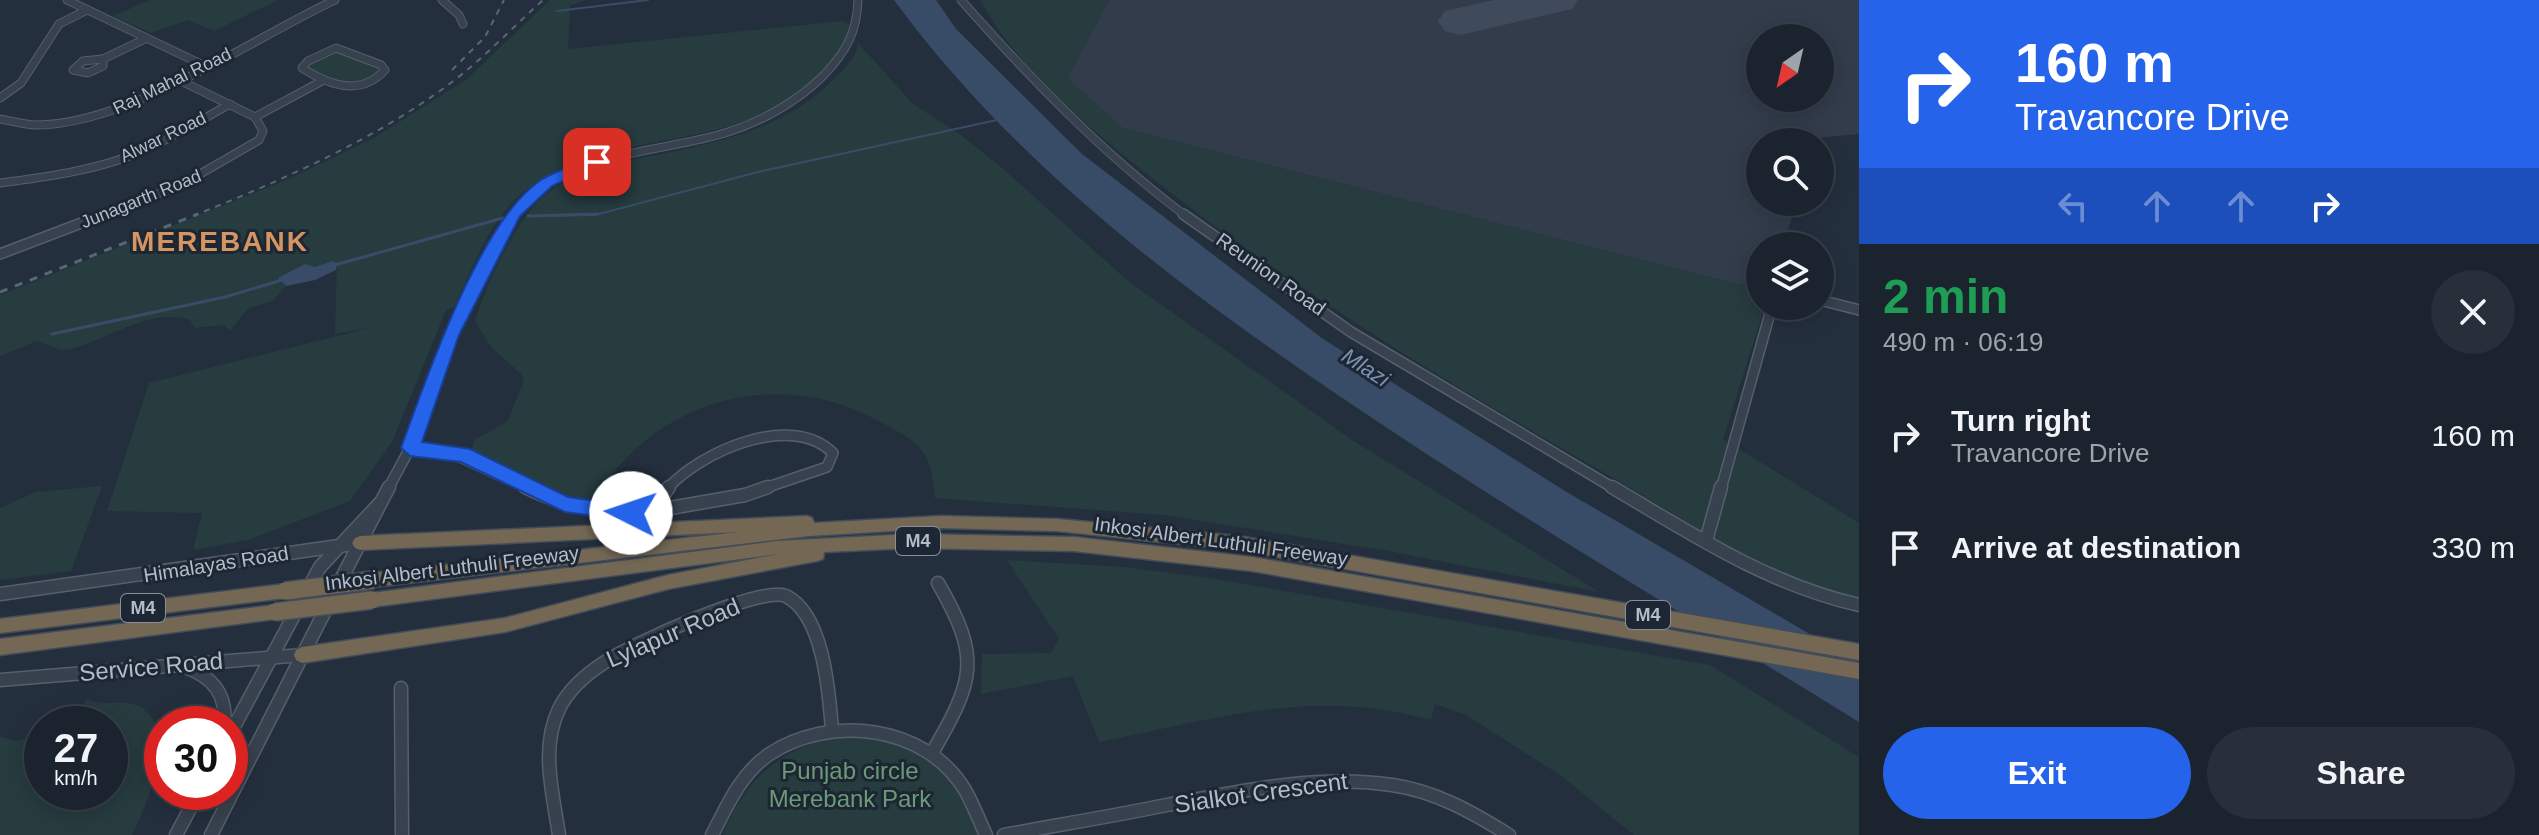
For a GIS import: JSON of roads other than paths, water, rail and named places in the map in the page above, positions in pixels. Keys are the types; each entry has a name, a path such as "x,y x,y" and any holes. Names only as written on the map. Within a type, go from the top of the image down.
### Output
{"highway":[{"path":"360,543 750,522 941,522"},
{"name":"Inkosi Albert Luthuli Freeway","path":"0,626 781,532 941,522 1057,525 1238,543 1859,652"},
{"name":"Inkosi Albert Luthuli Freeway","path":"0,647 777,548 1016,541 1148,550 1252,564 1859,671"},
{"path":"302,655 505,625 668,582 868,543"}],"street":[{"path":"67,0 203,65"},
{"name":"Raj Mahal Road","path":"0,119 33,127 79,122 116,109 335,0"},
{"path":"442,0 459,15 463,24"},
{"name":"Himalayas Road","path":"211,835 410,448 457,321 509,219 525,199 546,183 587,165 726,133 778,111 812,87 844,54 857,23 858,0"},
{"name":"Reunion Road","path":"961,0 1010,57 1070,116 1128,168 1248,260 1458,397 1706,541 1785,583 1827,599 1859,605"},
{"path":"0,98 21,83 54,29 87,10"},
{"path":"103,59 147,38"},
{"path":"177,79 255,117 322,81 344,88 358,87 385,70 381,65 336,48 308,61 302,68 322,81"},
{"name":"Alwar Road","path":"0,183 73,172 119,159 155,145 230,104"},
{"name":"Junagarth Road","path":"0,254 195,179 259,140 263,131 255,117"},
{"path":"1834,304 1859,310"},
{"path":"1706,541 1768,320"},
{"path":"410,448 464,455 555,500 584,509 619,513 653,511 768,489 827,467 833,453 820,443 786,437 727,446 680,474 661,494 653,511"},
{"name":"Himalayas Road","path":"245,706 320,567 337,545 381,502"},
{"name":"Himalayas Road","path":"0,594 182,571 360,543"},
{"path":"932,753 965,694 971,664 966,635 938,583"},
{"name":"Lylapur Road","path":"559,835 550,734 568,690 582,676 619,653 765,594 790,595 815,636 827,677 832,730"},
{"name":"Service Road","path":"0,680 272,655 302,655"},
{"path":"179,665 199,671 216,684 225,706"},
{"path":"401,688 402,835"},
{"path":"712,835 733,793 758,764 789,743 832,730 866,728 890,732 932,753 967,790 986,835"},
{"name":"Sialkot Crescent","path":"1004,835 1265,788 1351,779 1441,797 1509,835"},
{"path":"176,835 189,810"}],"water":[{"name":"Mlazi","path":"894,0 936,0 956,29 1082,154 1323,339 1565,491 1859,663 1859,722 1466,479 1276,353 1216,309 1156,264 1043,167 940,59"},
{"path":"332,261 337,263 336,270 315,280 286,286 278,278 305,264 315,267"}],"waterway":[{"path":"557,11 648,0"},
{"path":"598,214 528,216 595,215 758,172 997,120"},
{"path":"335,265 503,218"},
{"path":"52,334 225,297 282,280"}],"railway":[{"path":"452,70 485,37 504,0"},
{"path":"194,215 294,173 392,122 464,72 543,0"},
{"path":"194,215 198,214"},
{"path":"0,292 194,215"}],"district":[{"name":"MEREBANK","path":"220,241"}],"park label":[{"name":"Punjab circle Merebank Park","path":"850,785"}]}
